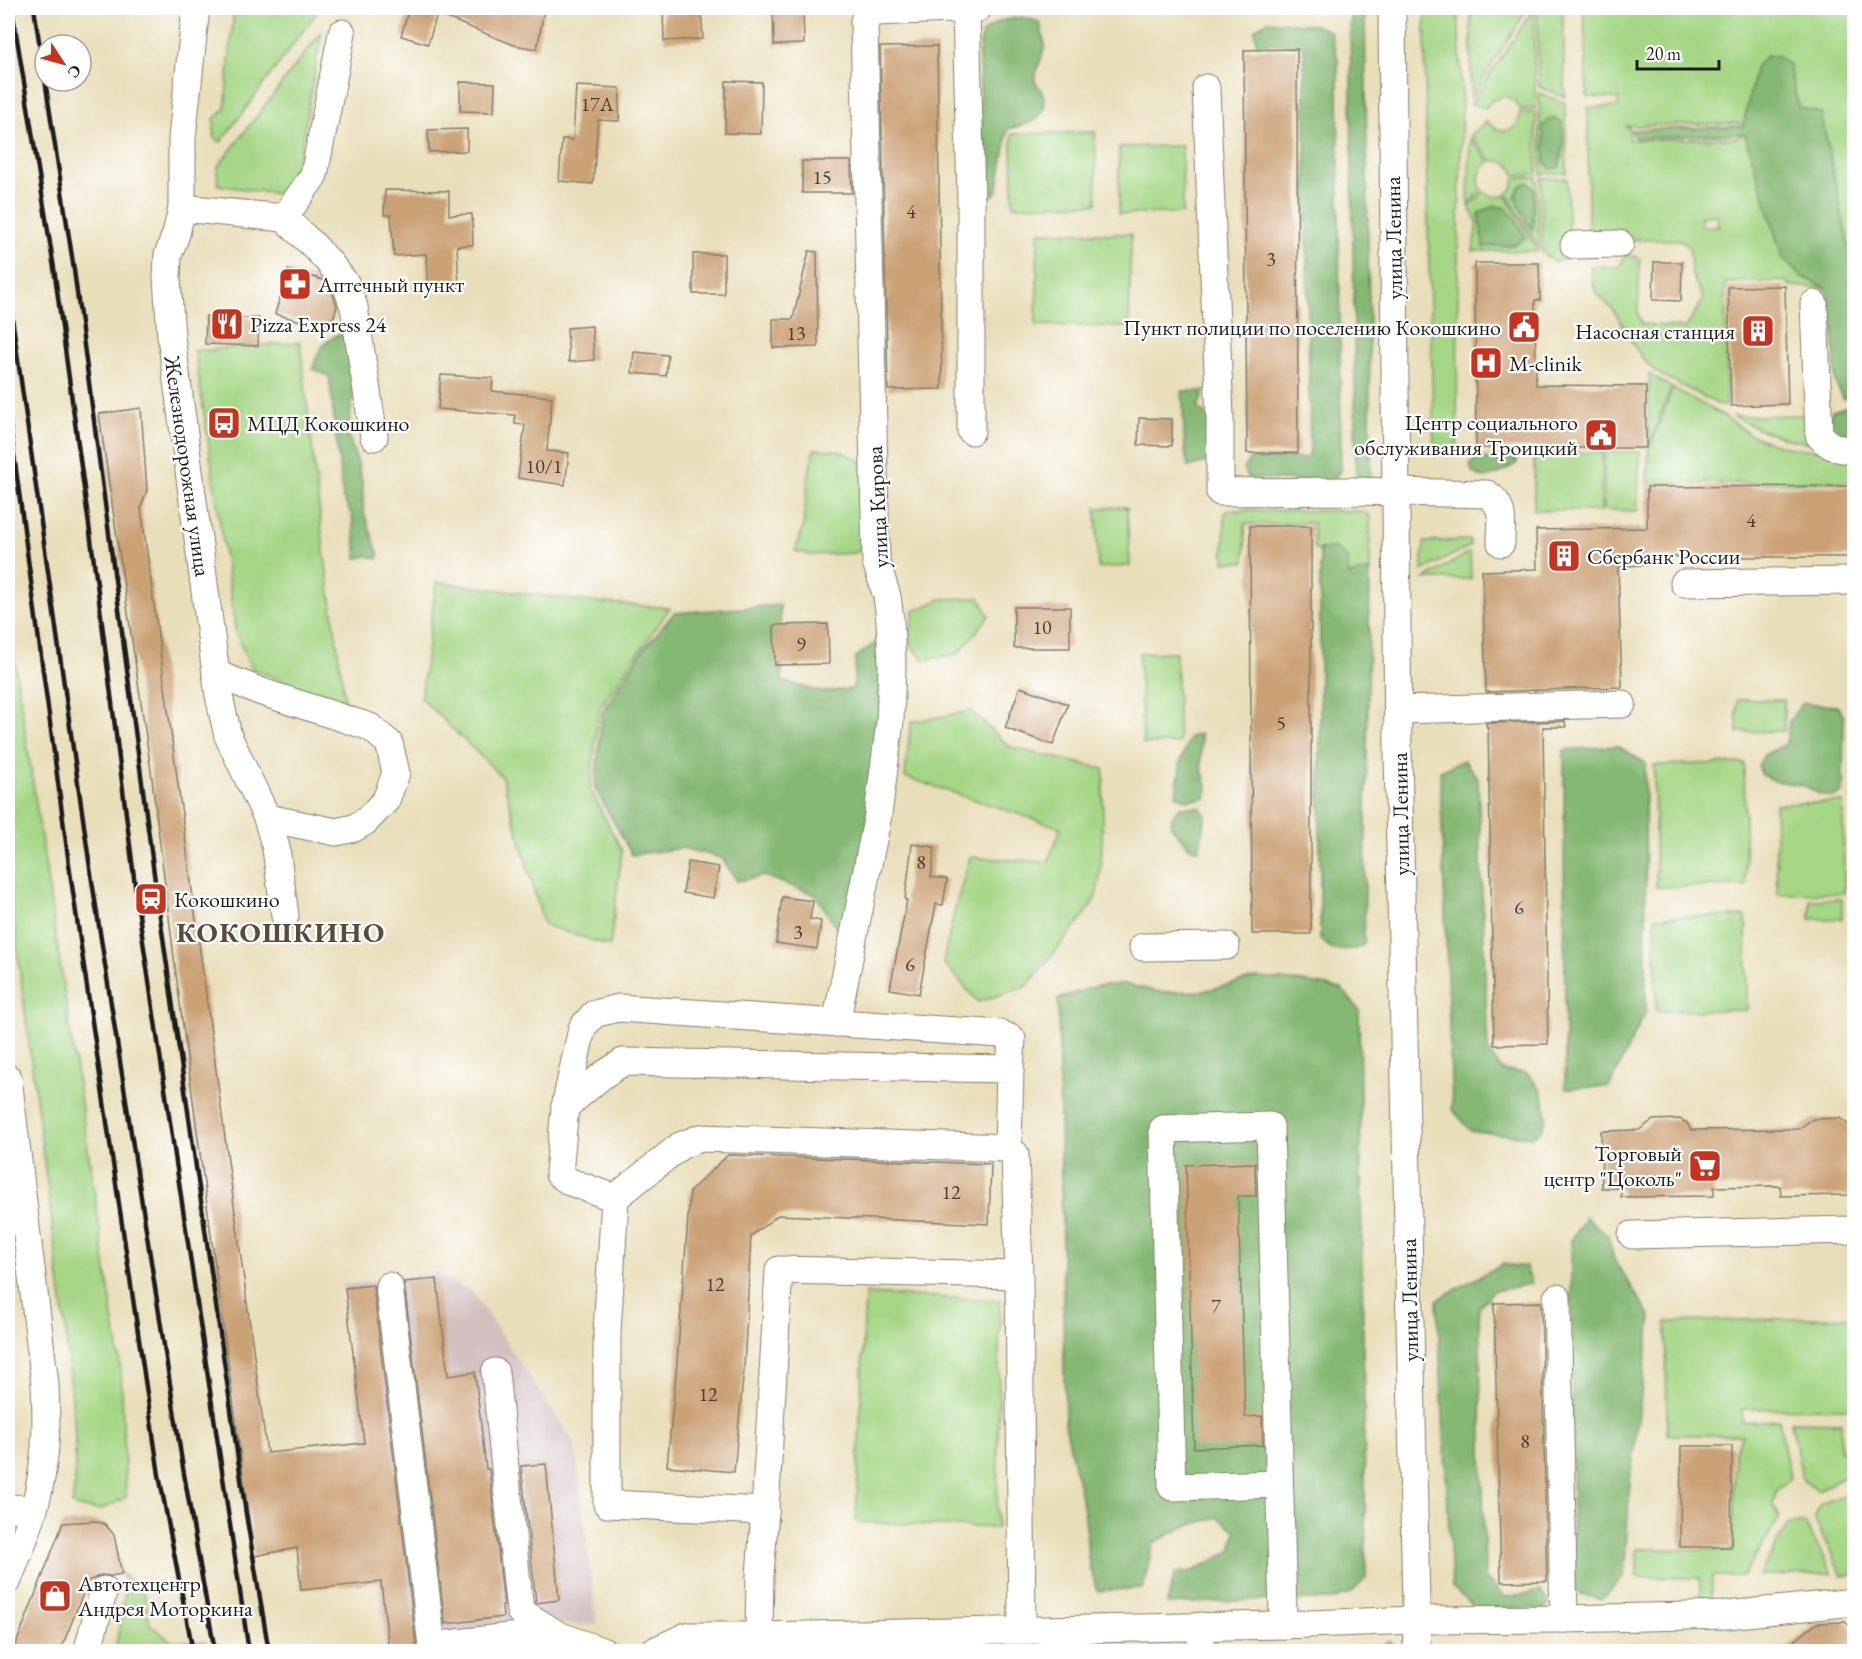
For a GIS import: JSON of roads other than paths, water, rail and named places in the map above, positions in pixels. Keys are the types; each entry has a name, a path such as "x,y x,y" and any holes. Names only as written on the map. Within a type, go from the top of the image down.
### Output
{"street":[{"name":"Железнодорожная улица","path":"196,8 182,138 182,208 168,255 166,279 171,336 219,696 228,736 267,818 276,848 285,916"},
{"path":"971,431 972,8"},
{"name":"улица Кирова","path":"836,1023 878,815 891,712 890,620 887,596 876,562 864,21 877,12 972,8"},
{"name":"улица Ленина","path":"1392,8 1398,710 1417,1652"},
{"path":"284,218 314,175 342,33"},
{"path":"1206,88 1221,492 1487,494 1500,505 1501,543"},
{"path":"182,208 284,218 328,261 346,284 354,307 374,437"},
{"path":"1574,245 1620,244"},
{"path":"1814,304 1819,435 1835,448 1854,450"},
{"path":"1684,583 1854,581"},
{"path":"216,674 262,692 370,727 390,743 396,773 386,800 366,821 354,828 336,832 267,818"},
{"path":"1398,710 1622,704"},
{"path":"1143,947 1226,946"},
{"path":"615,1198 570,1182 559,1174 565,1107 582,1028 594,1014 618,1008 1001,1034 1012,1039 1008,1148"},
{"path":"565,1107 603,1075 623,1062 1010,1069"},
{"path":"8,1078 15,1203 45,1384 46,1431 43,1466 21,1509 25,1537 8,1580"},
{"path":"1279,1484 1172,1486 1163,1129 1270,1126 1279,1484 1282,1625"},
{"path":"765,1511 608,1504 607,1333 615,1198 680,1146 700,1138 1008,1148 1015,1154 1034,1637"},
{"path":"1632,1235 1854,1230"},
{"path":"759,1636 760,1575 779,1270 1019,1275"},
{"path":"389,1287 433,1649 509,1637 558,1635"},
{"path":"1557,1298 1564,1619"},
{"path":"495,1372 520,1611 558,1635 604,1652"},
{"path":"87,1652 104,1590"},
{"path":"652,1652 685,1644 759,1636 1201,1639 1282,1625 1416,1620 1727,1615 1854,1602"}],"railway":[{"path":"12,8 54,268 137,901 249,1652"},
{"path":"34,8 74,270 157,896 246,1514 269,1652"},
{"path":"8,289 90,868 183,1468 215,1652"},
{"path":"8,410 70,872 159,1475 193,1652"}],"place":[{"name":"Аптечный пункт","path":"295,284"},
{"name":"Pizza Express 24","path":"227,324"},
{"name":"Пункт полиции по поселению Кокошкино","path":"1524,327"},
{"name":"Насосная станция","path":"1758,331"},
{"name":"M-clinik","path":"1486,363"},
{"name":"МЦД Кокошкино","path":"224,423"},
{"name":"Центр социального обслуживания Троицкий","path":"1601,435"},
{"name":"Сбербанк России","path":"1564,556"},
{"name":"Кокошкино","path":"151,899"},
{"name":"Торговый центр \"Цоколь\"","path":"1705,1166"},
{"name":"Автотехцентр Андрея Моторкина","path":"55,1596"}],"district":[{"name":"КОКОШКИНО","path":"281,932"}]}
